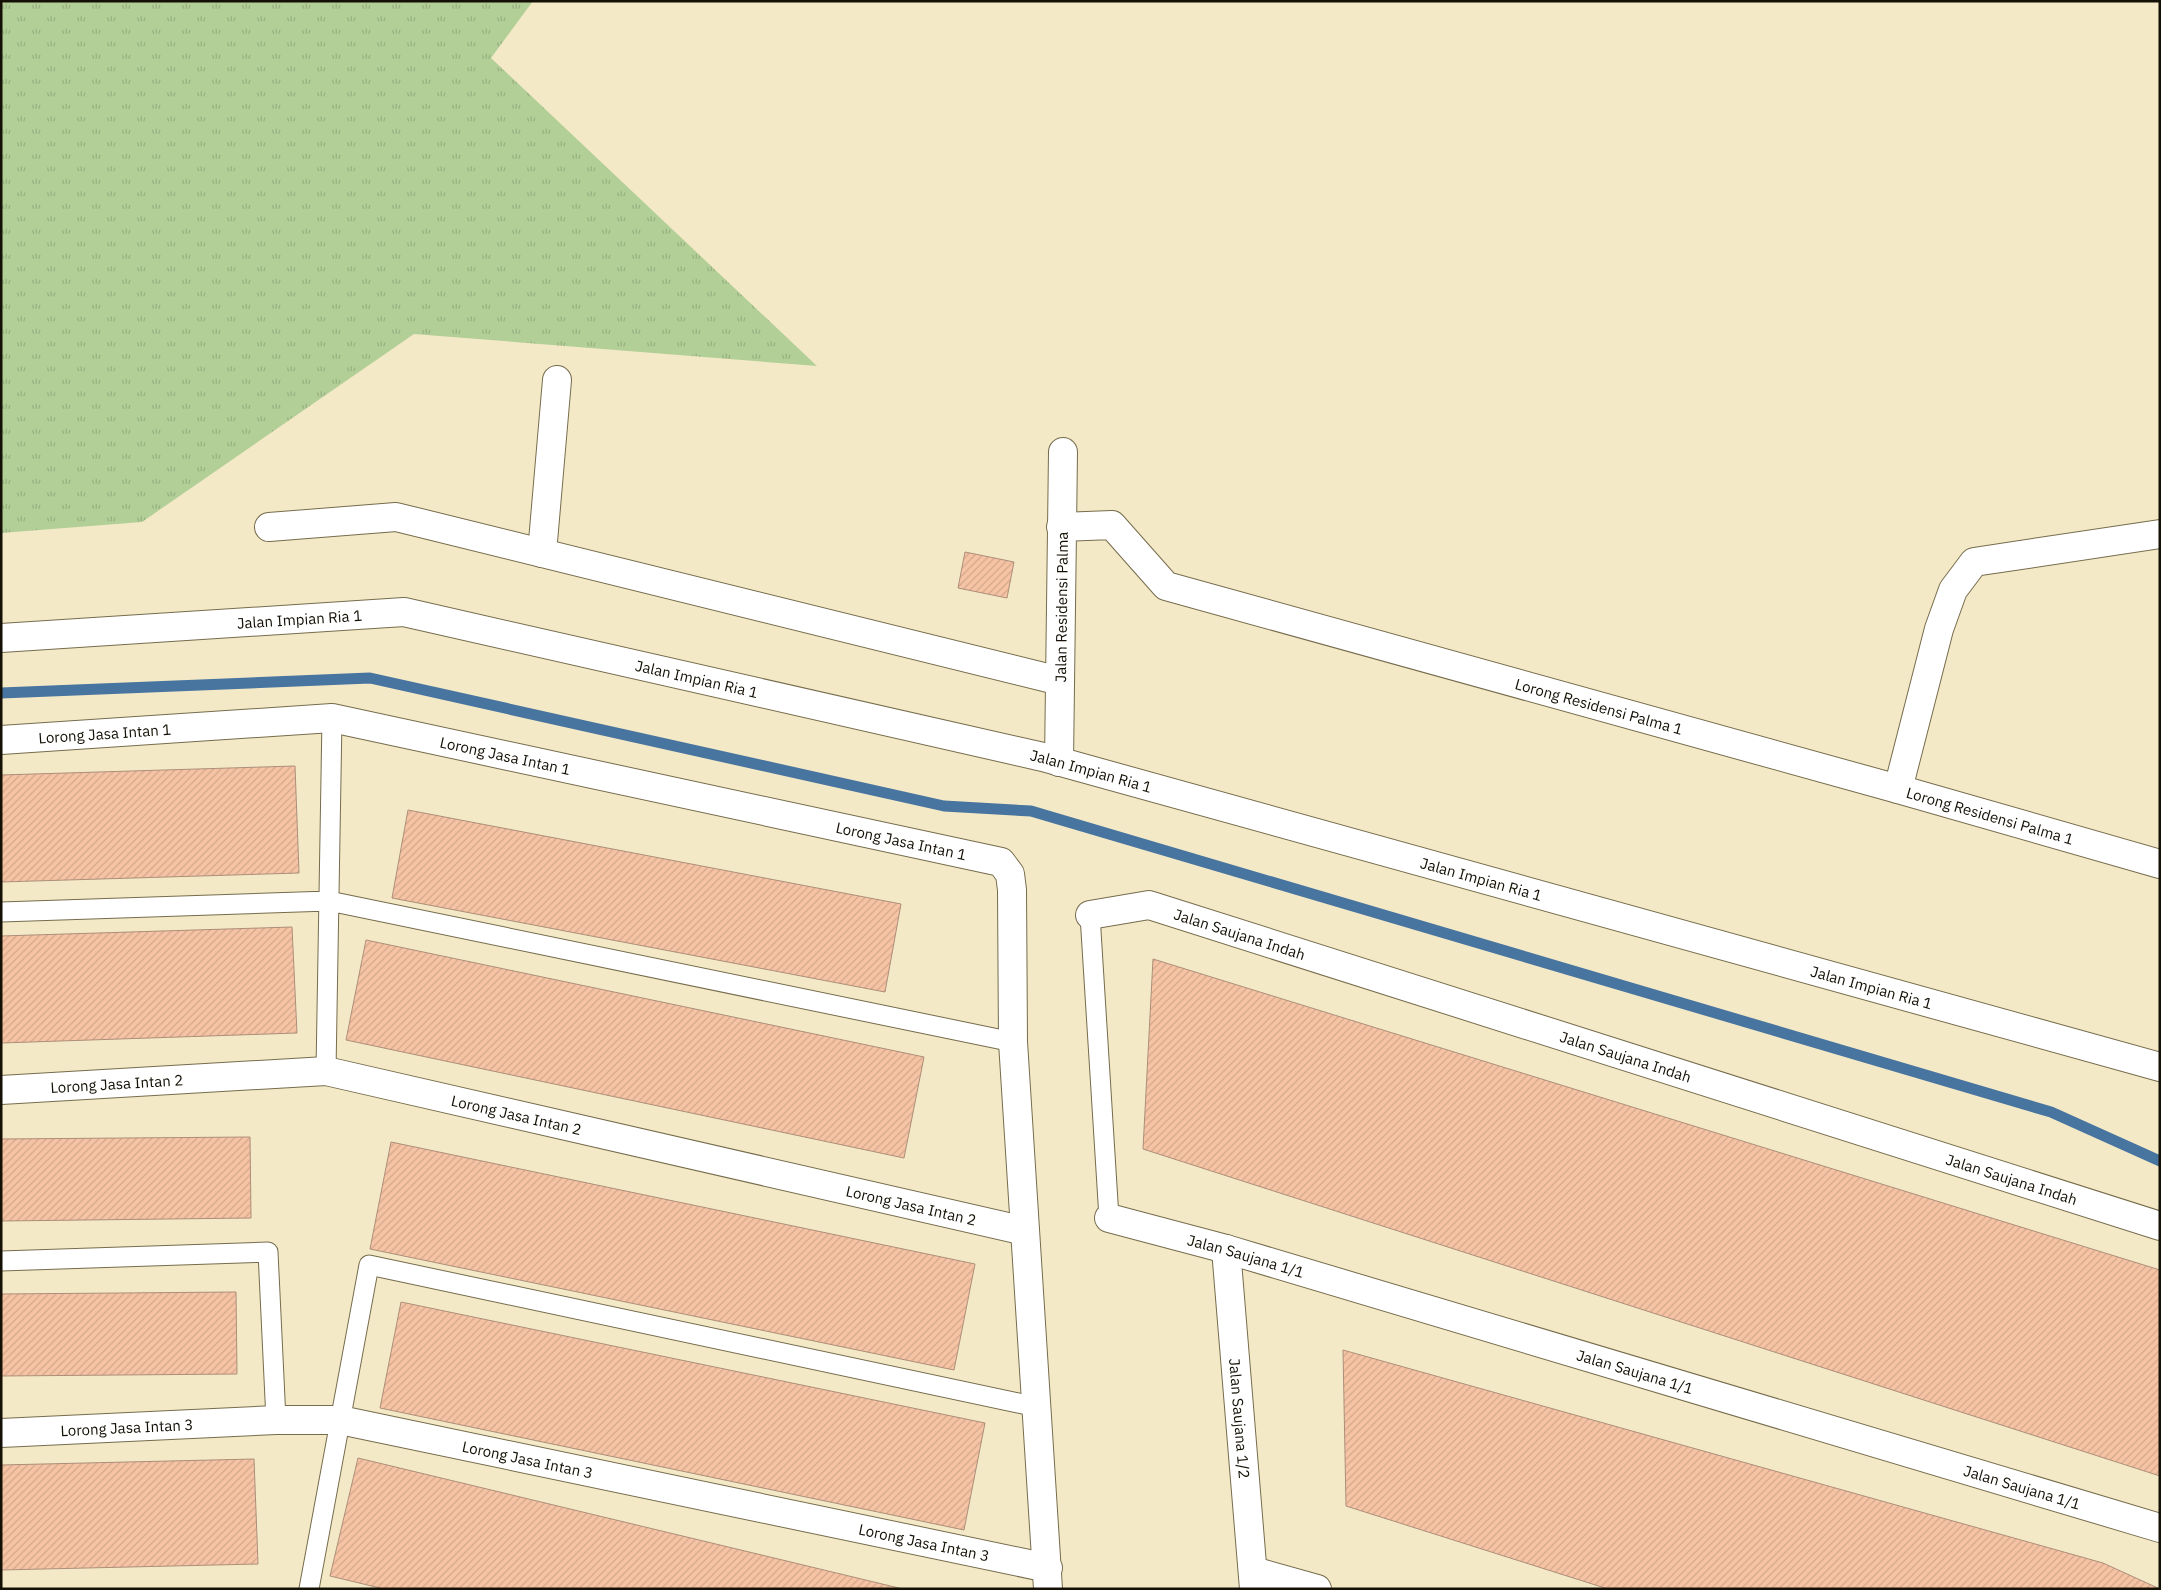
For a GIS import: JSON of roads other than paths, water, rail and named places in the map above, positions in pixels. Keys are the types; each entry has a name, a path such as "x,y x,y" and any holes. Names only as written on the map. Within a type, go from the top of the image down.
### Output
{"street":[{"path":"542,553 558,380"},
{"name":"Jalan Residensi Palma","path":"1059,762 1062,452"},
{"path":"269,527 396,517 1060,680"},
{"name":"Lorong Residensi Palma 1","path":"1061,527 1112,524 1166,586 1898,789 2160,864"},
{"path":"1898,789 1939,629 1953,590 1974,562 2160,534"},
{"name":"Jalan Impian Ria 1","path":"1,638 404,612 1059,762 2160,1068"},
{"name":"Lorong Jasa Intan 1","path":"1,740 332,718 1001,862 1010,874 1012,890 1013,1042"},
{"name":"Jalan Saujana Indah","path":"1090,915 1149,905 2160,1226"},
{"path":"1013,1042 1048,1578"},
{"name":"Lorong Jasa Intan 2","path":"1,1090 326,1071 1025,1231"},
{"name":"Jalan Saujana 1/1","path":"1109,1218 1226,1249 2160,1528"},
{"name":"Jalan Saujana 1/2","path":"1226,1249 1253,1580"},
{"name":"Lorong Jasa Intan 3","path":"1,1434 276,1420 340,1420 1048,1578"},
{"path":"1253,1580 1317,1589"}],"lane":[{"path":"326,1071 332,718"},
{"path":"1,912 329,901 1013,1042"},
{"path":"1090,915 1109,1218"},
{"path":"1,1261 268,1252 276,1420"},
{"path":"309,1589 369,1265 1037,1407"}],"waterway":[{"path":"1,693 370,678 944,806 1031,811 2051,1112 2160,1161"}]}
